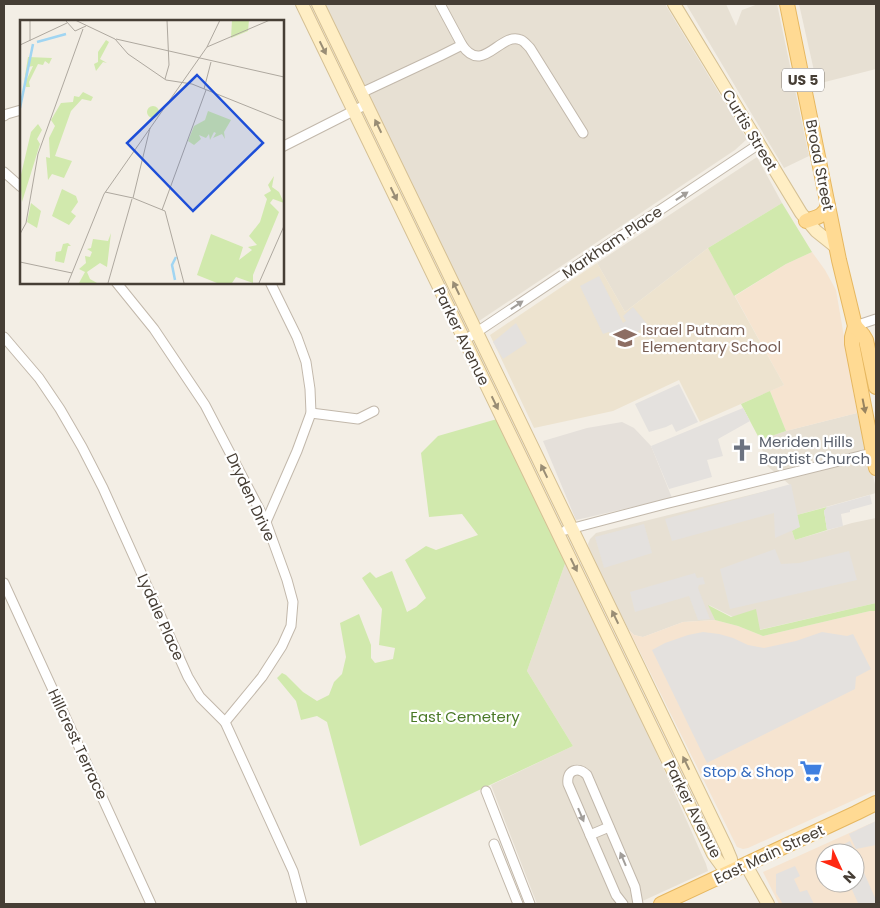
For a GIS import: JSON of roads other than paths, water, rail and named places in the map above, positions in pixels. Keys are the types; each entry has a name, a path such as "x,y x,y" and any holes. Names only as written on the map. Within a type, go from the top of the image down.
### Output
{"main road":[{"name":"Broad Street","path":"787,4 836,247 855,326 852,344 875,452 876,468"},
{"path":"806,220 820,216 828,206"},
{"name":"Broad Street","path":"855,326 864,335 866,340 876,387"},
{"name":"East Main Street","path":"661,904 876,803"},
{"path":"856,814 867,816 876,812"}],"street":[{"path":"440,4 466,51 472,55 484,55 514,39 526,43 583,133"},
{"name":"Curtis Street","path":"674,4 806,220 819,234 836,247"},
{"name":"Parker Avenue","path":"310,5 364,98 726,847 731,859 731,872"},
{"name":"Parker Avenue","path":"310,5 353,110 713,854 721,865 731,872"},
{"path":"284,147 353,110 364,98 462,44"},
{"path":"4,116 20,110"},
{"name":"Markham Place","path":"465,340 759,144"},
{"path":"4,172 20,186"},
{"path":"409,226 422,219"},
{"name":"Dryden Drive","path":"118,284 154,328 205,405 266,522 293,602 291,626 282,646 262,678 225,722"},
{"path":"266,522 297,451 311,412 306,362 297,337 271,284"},
{"path":"855,326 876,319"},
{"name":"Lydale Place","path":"4,337 39,378 82,447 188,677 200,697 225,722 293,871 302,904"},
{"path":"311,412 358,419 374,411"},
{"path":"516,446 528,439"},
{"path":"558,533 571,528 875,452"},
{"name":"Hillcrest Terrace","path":"4,583 151,904"},
{"path":"620,661 633,655"},
{"path":"623,904 616,895 568,784 567,778 573,771 583,771 587,775 635,887 638,895 638,904"},
{"path":"486,791 530,904"},
{"path":"590,835 609,827"},
{"path":"494,844 518,904"},
{"path":"504,869 515,864"},
{"path":"746,865 768,904"}],"place":[{"name":"Israel Putnam Elementary School","path":"625,338"},
{"name":"Meriden Hills Baptist Church","path":"742,450"},
{"name":"Stop & Shop","path":"811,771"}],"park label":[{"name":"East Cemetery","path":"465,716"}]}
